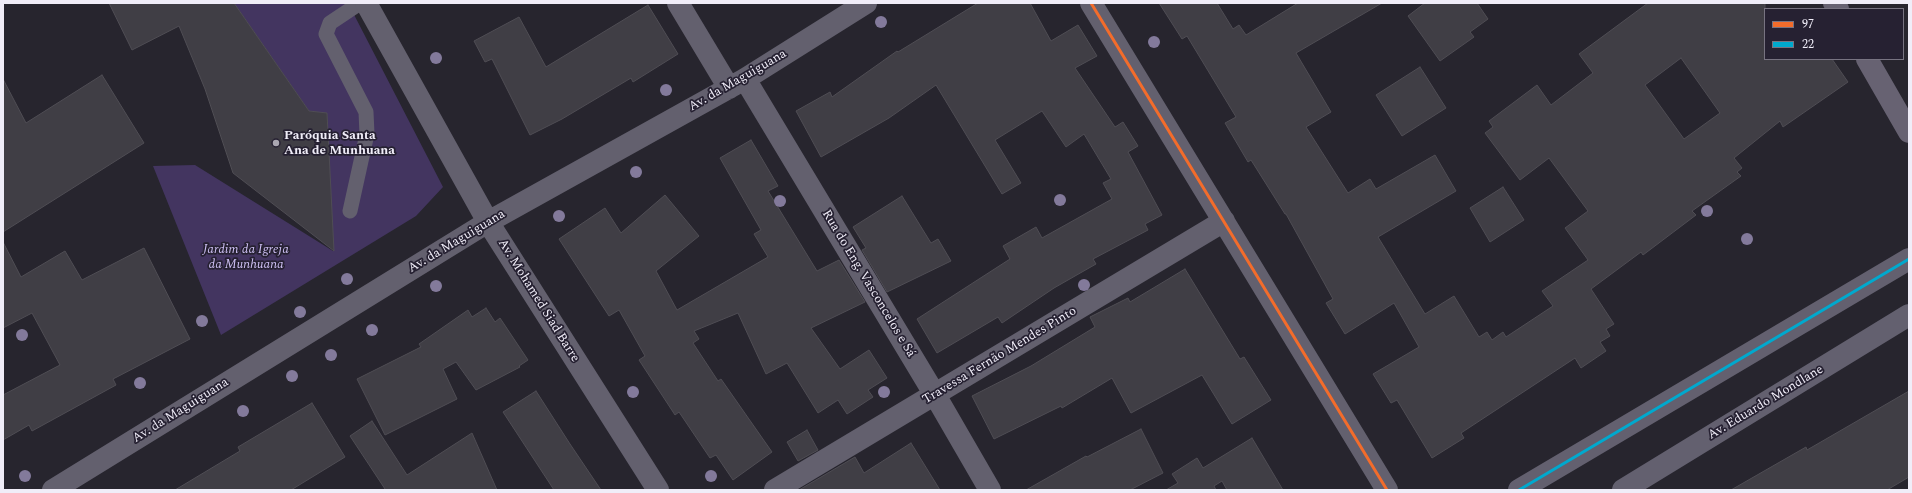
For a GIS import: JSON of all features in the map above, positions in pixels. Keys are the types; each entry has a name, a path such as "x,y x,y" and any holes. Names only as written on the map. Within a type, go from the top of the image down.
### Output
{"main road":[{"path":"1519,490 1909,259"},
{"name":"Av. Eduardo Mondlane","path":"1623,490 1909,316"}],"street":[{"name":"Av. Mohamed Siad Barre","path":"366,3 488,222 658,490"},
{"name":"Rua do Eng. Vasconcelos e Sá","path":"678,3 737,83 935,395 990,490"},
{"name":"Av. da Maguiguana","path":"53,490 488,222 737,83 866,3"},
{"path":"1091,3 1387,490"},
{"path":"1868,60 1909,132"},
{"name":"Travessa Fernão Mendes Pinto","path":"775,490 1224,222"}],"lane":[{"path":"350,211 368,134 366,112 326,34 330,23 360,3"}],"green space":[{"name":"Jardim da Igreja da Munhuana","path":"234,3 348,3 443,187 416,216 221,335 153,166 195,165 333,251 327,114 309,111"}],"building":[{"name":"Paróquia Santa Ana de Munhuana","path":"109,3 234,3 309,111 327,113 334,251 233,173 205,89 179,26 132,50"},
{"path":"978,3 1030,3 1051,41 1078,25 1097,56 1075,68 1115,127 1123,122 1138,146 1128,152 1162,215 1145,224 1148,230 1093,259 1096,264 1054,288 1002,323 998,317 937,353 917,319 1010,259 1003,246 1036,227 1042,238 1112,199 1103,183 1111,179 1084,134 1066,147 1042,111 995,140 1021,183 1002,194 936,85 889,118 821,157 796,111 830,92 832,97 897,51 898,52"},
{"path":"1159,3 1217,3 1233,29 1239,25 1246,35 1298,3 1382,3 1296,53 1331,112 1306,127 1348,193 1370,179 1376,189 1435,155 1456,191 1378,237 1425,314 1454,296 1479,337 1487,332 1492,340 1503,332 1506,337 1553,306 1542,291 1588,260 1565,228 1588,211 1549,158 1520,180 1485,133 1493,127 1489,121 1537,85 1551,105 1593,73 1579,54 1648,3 1765,3 1764,60 1833,60 1848,82 1783,127 1780,121 1734,158 1742,168 1737,172 1741,176 1692,211 1696,215 1643,255 1641,252 1591,289 1614,324 1606,329 1610,336 1600,342 1606,351 1581,368 1575,358 1461,433 1464,438 1432,458 1397,400 1391,403 1373,374 1419,347 1394,303 1345,334 1326,303 1333,299 1286,214 1251,160 1248,162 1225,123 1236,117 1187,36 1182,39","holes":["1681,58 1720,113 1684,139 1645,85"]},
{"path":"1425,3 1477,3 1488,19 1470,32 1474,37 1440,61 1408,16"},
{"path":"648,5 678,54 633,82 631,78 562,119 530,135 492,59 485,62 474,41 519,17 546,67"},
{"path":"1420,67 1446,108 1402,136 1376,95"},
{"path":"102,75 144,143 3,232 3,79 26,123"},
{"path":"751,140 778,186 768,191 817,271 839,260 865,302 811,328 840,369 869,350 887,378 868,390 873,397 847,414 838,400 818,413 787,363 766,374 738,313 694,331 699,339 693,343 718,381 721,379 772,452 733,480 716,455 710,458 679,412 675,415 639,360 645,356 619,310 609,316 559,239 605,208 621,233 665,195 699,236 656,271 677,310 768,257 754,234 761,230 720,158"},
{"path":"1503,187 1524,220 1490,242 1470,208"},
{"path":"902,196 931,243 938,239 951,261 887,292 862,250 866,248 853,227"},
{"path":"3,242 21,277 65,251 82,280 144,248 190,339 113,379 116,385 32,431 29,425 3,440 3,395 60,365 32,313 3,328"},
{"path":"1185,269 1240,359 1244,357 1271,400 1232,424 1202,375 1131,413 1112,378 1062,408 1061,406 994,439 972,396 1031,366 1095,327 1090,317 1128,298 1130,302"},
{"path":"486,308 495,322 500,318 528,360 519,366 520,367 476,390 456,362 443,369 457,399 385,435 357,379 421,347 419,344 468,310 472,317"},
{"path":"536,391 601,490 554,490 503,412"},
{"path":"1909,391 1909,477 1887,490 1731,490 1806,447 1807,450"},
{"path":"312,403 345,457 291,490 175,490 240,451 238,447"},
{"path":"372,421 407,475 472,433 497,490 383,490 385,489 350,436"},
{"path":"1141,429 1163,473 1130,490 1026,490 1086,456 1087,457"},
{"path":"807,430 818,450 798,461 787,442"},
{"path":"1252,438 1283,490 1227,490 1222,481 1214,486 1216,490 1166,490 1178,483 1172,474 1197,458 1203,468"},
{"path":"911,443 940,490 799,490 855,457 864,473"}],"transit line":[{"name":"97","path":"1091,3 1387,490"},
{"name":"22","path":"1519,490 1909,259"}],"place":[{"name":"Paróquia Santa Ana de Munhuana","path":"276,143"}]}
